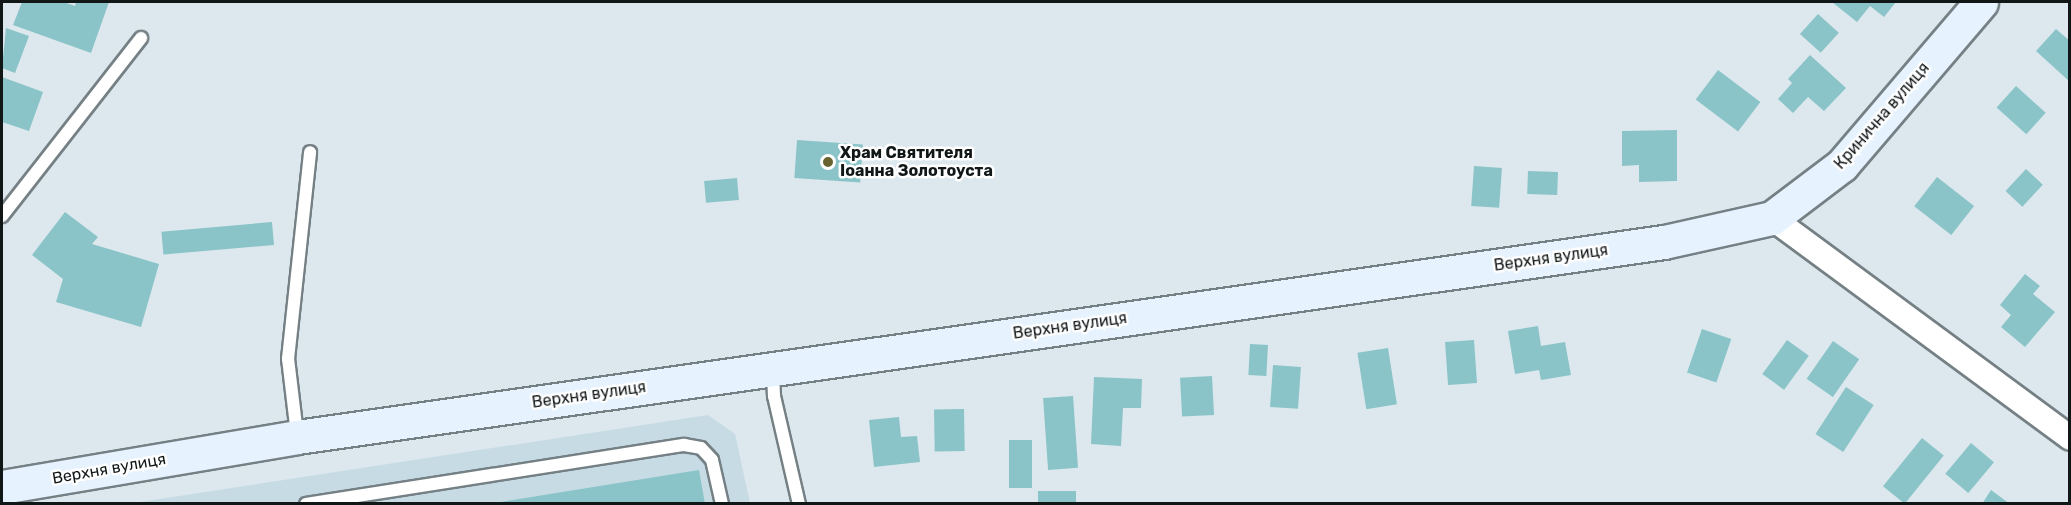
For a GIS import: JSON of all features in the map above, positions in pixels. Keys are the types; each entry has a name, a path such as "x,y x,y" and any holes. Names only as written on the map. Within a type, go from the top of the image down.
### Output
{"street":[{"name":"Кринична вулиця","path":"1772,218 1842,165 1981,2"},
{"name":"Верхня вулиця","path":"2,487 297,437 1664,242 1772,218"},
{"path":"1772,218 2070,438"}],"lane":[{"path":"2,216 141,38"},
{"path":"297,437 288,359 309,152"},
{"path":"773,368 774,396 799,504"},
{"path":"306,504 684,445 701,448 712,460 722,504"}],"shaded area":[{"path":"708,415 735,434 750,503 127,504"}],"building":[{"path":"22,2 64,2 75,6 76,2 109,2 91,53 13,25"},
{"path":"1832,2 1896,2 1884,17 1870,6 1857,22"},
{"path":"1818,14 1839,33 1821,53 1800,34"},
{"path":"6,28 29,36 15,73 2,68"},
{"path":"2056,29 2070,41 2070,82 2036,51"},
{"path":"1810,55 1846,88 1824,111 1808,97 1793,113 1778,99 1792,83 1788,79"},
{"path":"1718,70 1760,102 1738,131 1696,100"},
{"path":"2,77 43,92 29,131 2,122"},
{"path":"2016,86 2046,113 2026,134 1997,108"},
{"path":"1677,130 1677,181 1639,182 1639,165 1622,166 1622,131"},
{"name":"Храм Святителя Іоанна Золотоуста","path":"797,140 863,145 860,183 794,178"},
{"path":"1474,166 1502,168 1499,208 1471,206"},
{"path":"2026,169 2043,185 2022,207 2006,191"},
{"path":"1528,171 1558,172 1557,195 1527,194"},
{"path":"1937,177 1974,206 1951,235 1914,206"},
{"path":"737,178 739,200 706,203 704,181"},
{"path":"65,212 98,237 92,244 159,264 141,327 56,302 63,279 32,255"},
{"path":"272,222 274,245 163,255 161,232"},
{"path":"2025,274 2040,286 2033,294 2055,312 2025,347 2001,327 2011,315 2000,305"},
{"path":"1538,326 1541,346 1565,342 1571,375 1541,380 1539,370 1515,374 1508,331"},
{"path":"1702,329 1731,339 1716,383 1687,372"},
{"path":"1474,340 1477,383 1448,385 1445,342"},
{"path":"1787,340 1809,356 1784,390 1762,374"},
{"path":"1833,341 1859,359 1833,397 1807,379"},
{"path":"1250,344 1268,345 1266,376 1248,375"},
{"path":"1388,348 1397,404 1366,409 1357,353"},
{"path":"1273,365 1301,367 1298,409 1270,407"},
{"path":"1212,376 1214,415 1182,417 1180,378"},
{"path":"1094,377 1142,379 1141,408 1123,408 1121,446 1091,444"},
{"path":"1846,387 1874,405 1843,452 1816,434"},
{"path":"1073,396 1078,468 1048,470 1043,398"},
{"path":"964,409 965,451 935,452 934,410"},
{"path":"899,417 901,437 917,436 920,462 874,467 869,420"},
{"path":"1922,438 1944,456 1905,504 1883,486"},
{"path":"1009,440 1032,440 1032,488 1009,488"},
{"path":"1971,443 1994,462 1968,493 1945,474"},
{"path":"699,470 705,504 501,504 501,502"},
{"path":"1991,490 2010,504 1982,504"},
{"path":"1038,491 1076,491 1076,504 1038,504"}],"place":[{"name":"Храм Святителя Іоанна Золотоуста","path":"828,162"}]}
